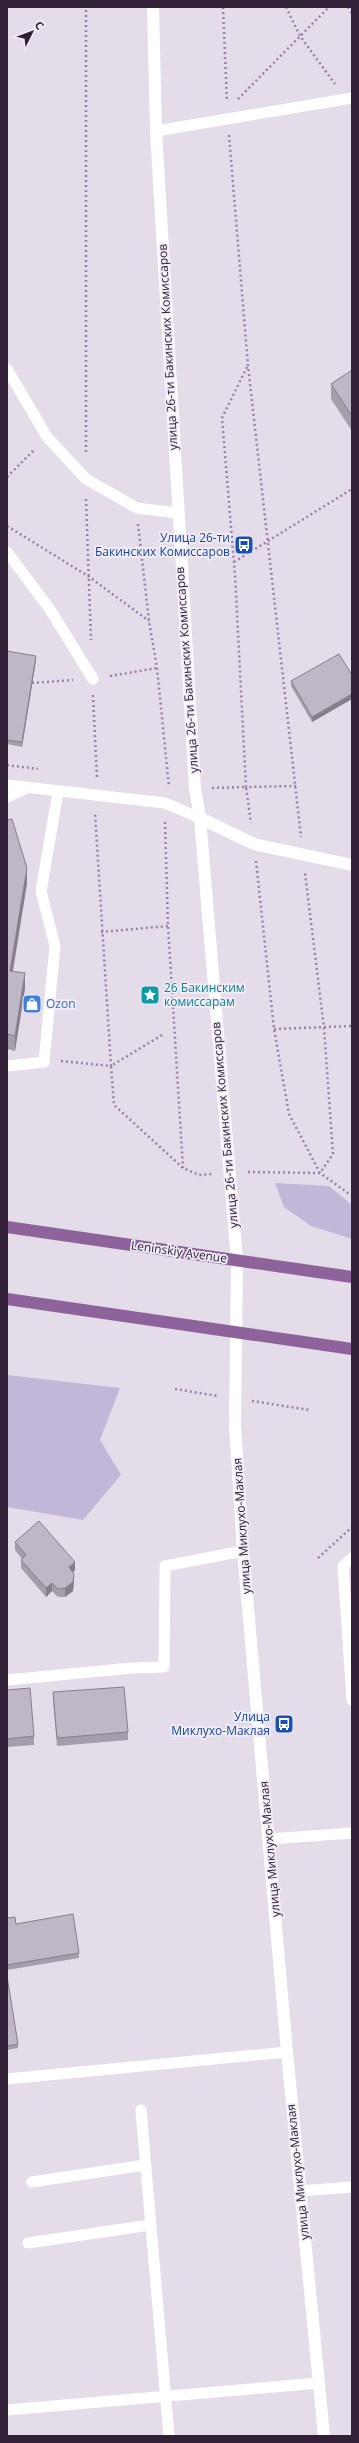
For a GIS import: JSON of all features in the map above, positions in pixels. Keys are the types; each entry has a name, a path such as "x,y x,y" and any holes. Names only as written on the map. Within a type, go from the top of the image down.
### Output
{"main road":[{"name":"улица 26-ти Бакинских Комиссаров","path":"153,7 156,131 177,513 195,788 200,818 228,1173 237,1260"},
{"path":"200,818 254,844 303,856 352,865"},
{"name":"Leninskiy Avenue","path":"7,1227 352,1277"},
{"name":"улица Миклухо-Маклая","path":"237,1260 235,1425 243,1551 287,2052 324,2436"},
{"path":"7,1299 352,1349"}],"lane":[{"path":"156,131 227,113 348,98"},
{"path":"7,369 47,437 86,479 136,508 177,513"},
{"path":"7,552 49,608 92,679"},
{"path":"7,786 165,803 200,818"},
{"path":"7,797 27,788"},
{"path":"7,1066 44,1062 55,946 41,891 58,792"},
{"path":"7,1680 132,1668 164,1667 164,1566 243,1551"},
{"path":"352,1558 343,1566 352,1700"},
{"path":"269,1839 352,1832"},
{"path":"7,2079 287,2052"},
{"path":"141,2110 169,2436"},
{"path":"32,2182 145,2165"},
{"path":"300,2191 352,2186"},
{"path":"28,2243 150,2225"},
{"path":"7,2410 319,2383"}],"path":[{"path":"86,7 86,479 91,642"},
{"path":"92,679 97,777 94,795 114,1105 183,1168 199,1175 228,1173 320,1172 333,1154 324,1028 303,856 248,366 227,113 224,7"},
{"path":"286,7 300,36 348,98"},
{"path":"227,113 329,7"},
{"path":"348,7 352,14"},
{"path":"248,366 222,418 234,562 246,787 296,786"},
{"path":"7,477 47,437"},
{"path":"234,562 352,489"},
{"path":"136,508 149,621 157,668 169,786 165,803 168,926 183,1168"},
{"path":"7,526 88,576 149,621"},
{"path":"102,932 168,926"},
{"path":"274,1030 352,1026"},
{"path":"44,1062 64,1060 111,1066 162,1035"},
{"path":"318,1558 352,1527"}],"shaded area":[{"path":"275,1183 329,1186 352,1205 352,1239 311,1226 284,1207"},
{"path":"7,1375 120,1388 100,1440 121,1475 83,1520 7,1507"}],"building":[{"path":"352,370 352,416 331,384"},
{"path":"7,651 36,656 22,742 7,740"},
{"path":"339,654 352,675 352,694 312,717 291,681"},
{"path":"12,819 27,868 10,971 25,973 15,1036 7,1034 7,820"},
{"path":"39,1521 75,1562 69,1567 74,1574 73,1582 65,1588 58,1589 52,1583 46,1588 21,1560 26,1555 15,1542"},
{"path":"124,1687 128,1732 57,1738 53,1692"},
{"path":"30,1688 34,1736 7,1739 7,1690"},
{"path":"73,1914 79,1953 7,1965 7,1918 15,1917 16,1924"},
{"path":"7,1976 18,2044 7,2046"}],"place":[{"name":"Улица 26-ти Бакинских Комиссаров","path":"244,545"},
{"name":"26 Бакинским комиссарам","path":"150,995"},
{"name":"Ozon","path":"32,1004"},
{"name":"Улица Миклухо-Маклая","path":"284,1724"}]}
